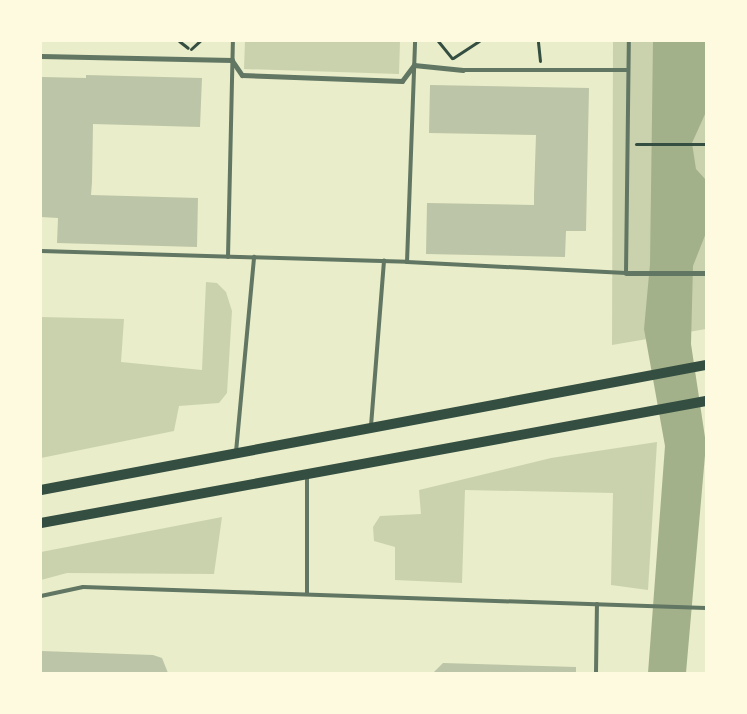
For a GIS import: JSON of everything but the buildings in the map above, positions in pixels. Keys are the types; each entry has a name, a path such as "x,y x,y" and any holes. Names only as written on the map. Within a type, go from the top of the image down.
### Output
{"main road":[{"path":"41,490 706,365"},
{"path":"41,523 706,402"}],"street":[{"path":"41,56 232,60 242,75 402,81 414,65 463,70 628,70"},
{"path":"627,273 704,273"}],"lane":[{"path":"228,256 232,41"},
{"path":"407,262 415,41"},
{"path":"41,250 384,261 627,273 629,41"},
{"path":"236,453 254,257"},
{"path":"371,428 384,261"},
{"path":"307,475 307,594"},
{"path":"41,596 83,587 705,608"},
{"path":"596,673 597,604"}],"path":[{"path":"179,41 190,50"},
{"path":"438,41 463,70"},
{"path":"453,58 479,41"},
{"path":"538,41 541,70"},
{"path":"639,144 706,144"}],"shaded area":[{"path":"245,41 400,41 399,74 244,69"},
{"path":"613,41 706,41 706,329 612,345"},
{"path":"653,41 706,41 706,112 692,143 696,169 706,180 706,233 693,266 691,344 706,444 686,673 648,673 665,446 644,329 650,264"},
{"path":"206,282 217,283 226,292 232,311 227,393 219,403 179,406 174,431 41,458 41,317 124,319 121,362 202,370"},
{"path":"657,442 648,590 611,585 613,493 465,490 462,583 395,580 395,547 374,541 373,527 380,516 421,514 419,490 551,458"},
{"path":"222,517 214,574 67,573 41,580 41,552"}]}
